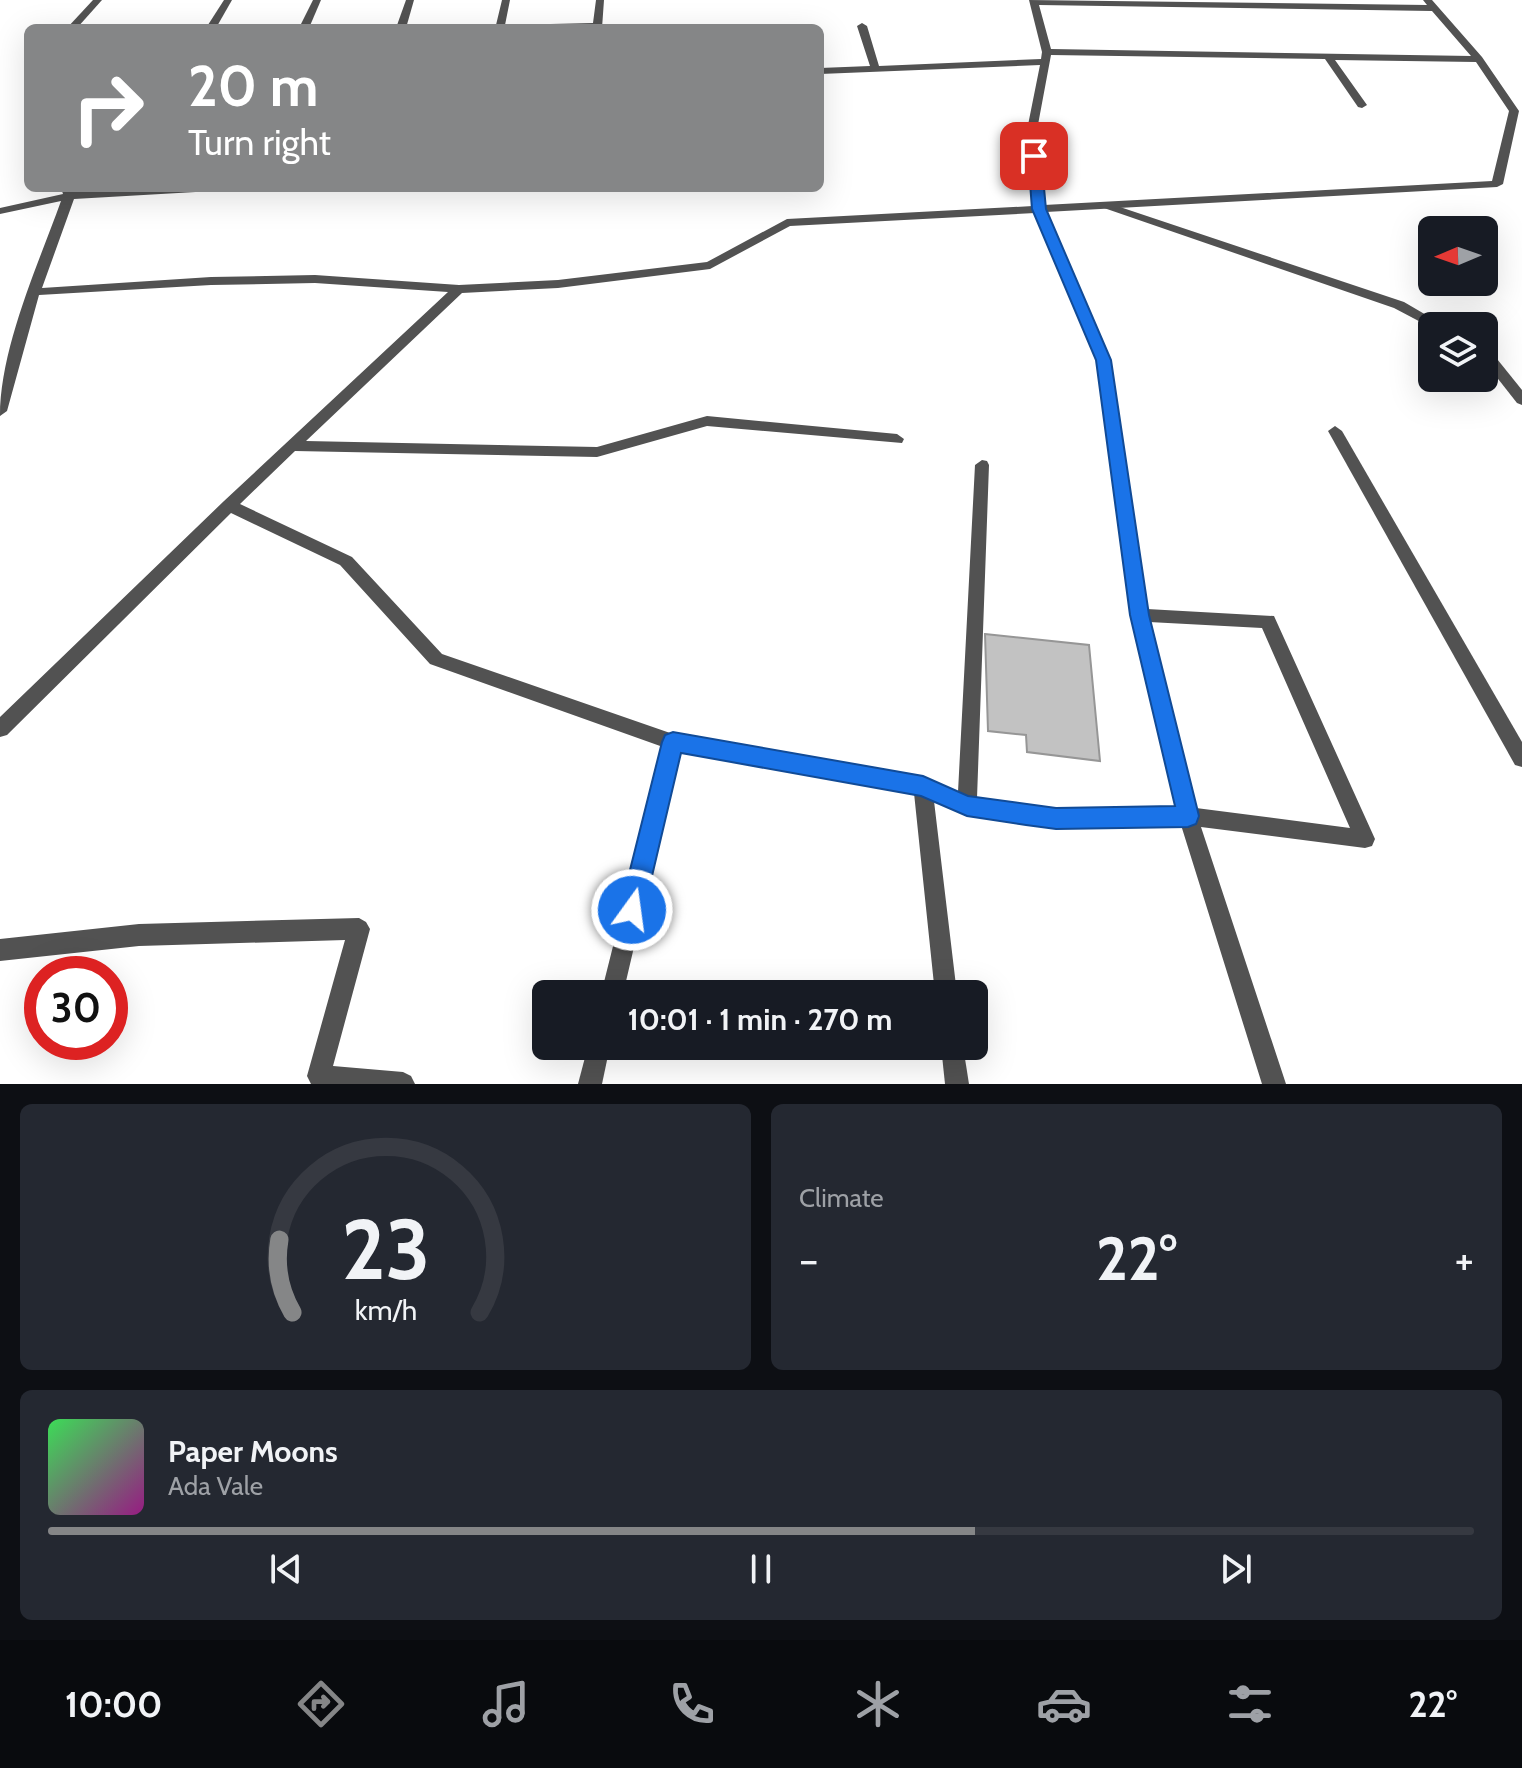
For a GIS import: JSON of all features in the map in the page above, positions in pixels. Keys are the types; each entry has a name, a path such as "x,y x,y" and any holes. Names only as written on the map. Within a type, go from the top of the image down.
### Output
{"street":[{"path":"76,24 98,0"},
{"path":"213,24 228,0"},
{"path":"306,24 317,0"},
{"path":"402,24 410,0"},
{"path":"501,24 506,0"},
{"path":"597,24 600,0"},
{"path":"34,292 211,281 315,279 459,289 558,284 710,265 787,223 1039,209 1108,206 1497,184 1514,111 1479,59 1430,4 1033,1 1046,57 1032,130 1039,209 1103,360 1139,615 1188,816 1274,1084"},
{"path":"862,26 875,68"},
{"path":"824,71 1046,57 1479,59"},
{"path":"1328,57 1362,105"},
{"path":"0,211 68,192"},
{"path":"0,411 34,292 68,192"},
{"path":"1108,206 1399,305 1418,315"},
{"path":"0,729 229,505 459,289"},
{"path":"1498,370 1522,400"},
{"path":"291,446 597,452 707,421 897,439"},
{"path":"1335,431 1522,759"},
{"path":"967,806 982,465"},
{"path":"229,505 346,561 436,659 673,742 923,786 967,806 1056,819 1188,816 1365,839 1268,621 1139,615"},
{"path":"615,980 673,742"},
{"path":"923,786 944,980"},
{"path":"0,950 139,935 359,929 319,1076 403,1084"},
{"path":"590,1084 596,1060"},
{"path":"954,1060 957,1084"}],"building":[{"path":"985,634 1089,645 1100,761 1027,752 1026,735 988,731"}],"route":[{"path":"632,910 673,742 923,786 967,806 1056,819 1188,816 1139,615 1103,360 1039,209 1034,156"}]}
